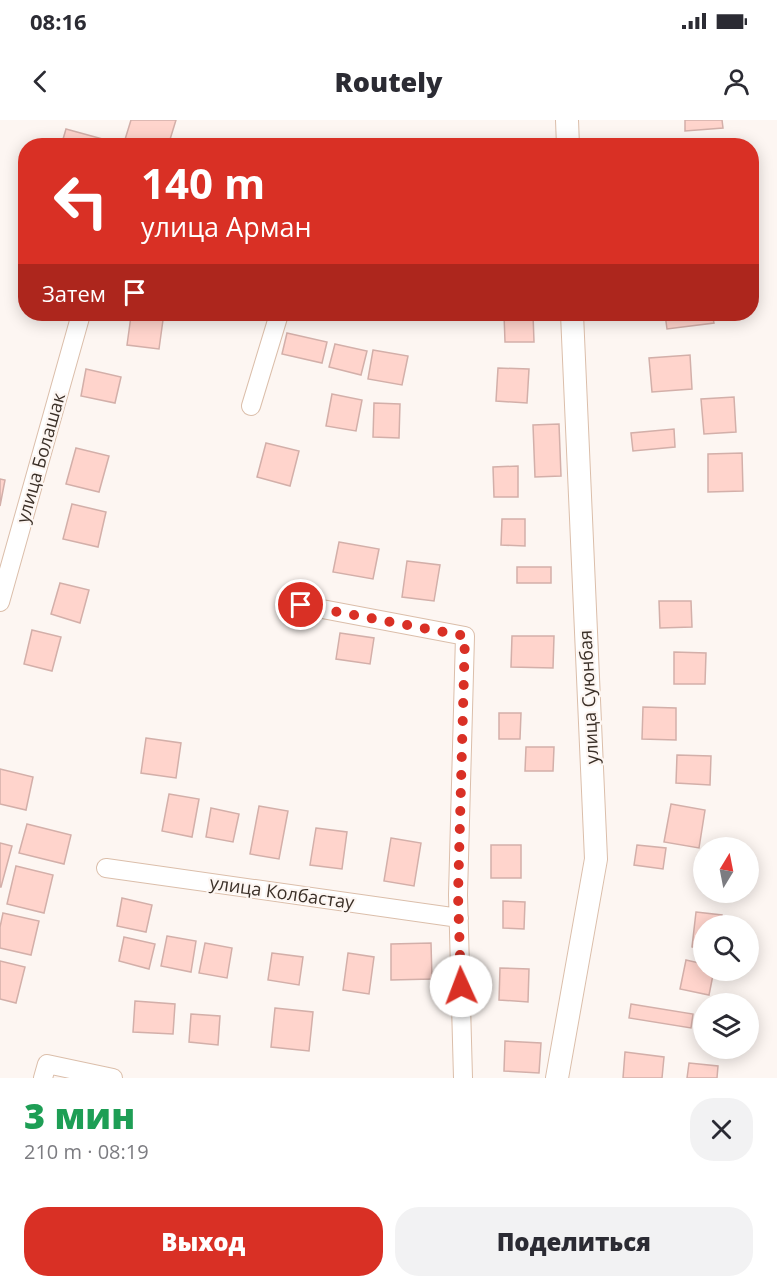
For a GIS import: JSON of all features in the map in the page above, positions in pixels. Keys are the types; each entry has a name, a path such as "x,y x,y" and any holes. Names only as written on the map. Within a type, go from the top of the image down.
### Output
{"main road":[{"path":"567,120 568,138"},
{"name":"улица Суюнбая","path":"557,1078 596,859 573,321"}],"street":[{"name":"улица Болашак","path":"0,602 79,321"},
{"path":"251,406 277,321"},
{"path":"301,605 465,636 459,918 463,1078"},
{"name":"улица Колбастау","path":"106,868 459,918"},
{"path":"43,1078 47,1064 113,1078"}],"building":[{"path":"131,120 176,120 170,138 125,138"},
{"path":"685,120 722,120 723,128 685,131"},
{"path":"66,129 99,138 63,138"},
{"path":"130,321 163,321 159,349 127,345"},
{"path":"504,321 533,321 534,342 505,342"},
{"path":"666,321 714,321 714,323 667,329"},
{"path":"287,333 327,342 322,363 282,354"},
{"path":"335,344 367,351 361,375 329,367"},
{"path":"373,350 408,356 402,385 368,379"},
{"path":"690,355 692,389 652,392 649,358"},
{"path":"498,368 529,369 527,403 496,401"},
{"path":"86,369 121,377 115,403 81,396"},
{"path":"332,394 362,400 356,431 326,426"},
{"path":"734,397 736,432 704,434 701,399"},
{"path":"374,403 400,404 399,438 373,437"},
{"path":"559,424 561,476 535,477 533,425"},
{"path":"674,429 675,447 633,451 631,433"},
{"path":"266,443 299,451 290,486 257,477"},
{"path":"76,448 109,456 99,492 66,484"},
{"path":"742,453 743,491 708,492 708,454"},
{"path":"518,466 518,497 494,497 493,467"},
{"path":"0,479 5,480 0,506"},
{"path":"72,504 106,512 98,547 63,539"},
{"path":"502,519 525,519 525,546 501,545"},
{"path":"339,542 379,549 373,579 333,572"},
{"path":"407,561 440,565 434,601 402,597"},
{"path":"517,567 551,567 551,583 517,583"},
{"path":"60,583 89,590 80,623 51,614"},
{"path":"659,601 691,601 692,627 660,628"},
{"path":"32,630 61,637 52,671 24,664"},
{"path":"340,633 374,638 370,664 336,659"},
{"path":"512,636 554,636 553,668 511,667"},
{"path":"674,652 706,653 705,684 674,684"},
{"path":"643,707 676,708 676,740 642,739"},
{"path":"499,713 521,713 520,739 499,739"},
{"path":"146,738 181,743 176,778 141,773"},
{"path":"526,747 554,747 553,771 525,771"},
{"path":"677,755 711,756 710,785 676,783"},
{"path":"0,769 33,777 26,810 0,804"},
{"path":"169,794 199,799 192,837 162,831"},
{"path":"671,804 705,810 701,837 693,837 693,847 664,842"},
{"path":"259,806 288,811 279,859 250,854"},
{"path":"211,808 239,814 233,842 206,837"},
{"path":"27,824 71,835 64,864 19,853"},
{"path":"316,828 347,832 342,869 310,865"},
{"path":"391,838 421,843 414,886 384,881"},
{"path":"0,843 12,846 1,887 0,887"},
{"path":"491,845 521,845 521,878 491,878"},
{"path":"637,845 666,848 663,869 634,865"},
{"path":"16,866 53,875 44,913 7,904"},
{"path":"122,898 152,905 146,932 117,926"},
{"path":"503,901 525,902 524,929 503,928"},
{"path":"696,912 722,915 696,915"},
{"path":"3,913 39,921 31,955 0,948"},
{"path":"167,936 196,941 191,972 161,966"},
{"path":"124,937 155,944 149,969 119,961"},
{"path":"205,943 232,948 227,978 199,973"},
{"path":"431,943 432,979 391,980 391,944"},
{"path":"272,953 303,957 299,985 268,980"},
{"path":"348,953 374,957 369,994 343,990"},
{"path":"686,960 693,962 693,981 712,981 709,993 680,989"},
{"path":"0,961 25,967 16,1003 0,999"},
{"path":"500,968 529,969 528,1002 499,1000"},
{"path":"135,1001 175,1004 173,1034 133,1032"},
{"path":"631,1004 693,1014 691,1028 629,1018"},
{"path":"275,1008 313,1012 309,1051 271,1047"},
{"path":"191,1014 220,1016 218,1045 189,1042"},
{"path":"505,1041 541,1043 539,1073 504,1071"},
{"path":"625,1052 664,1057 662,1078 623,1078"},
{"path":"689,1063 718,1066 717,1078 687,1078"}],"route":[{"path":"301,605 465,636 458,895 461,986"}]}
